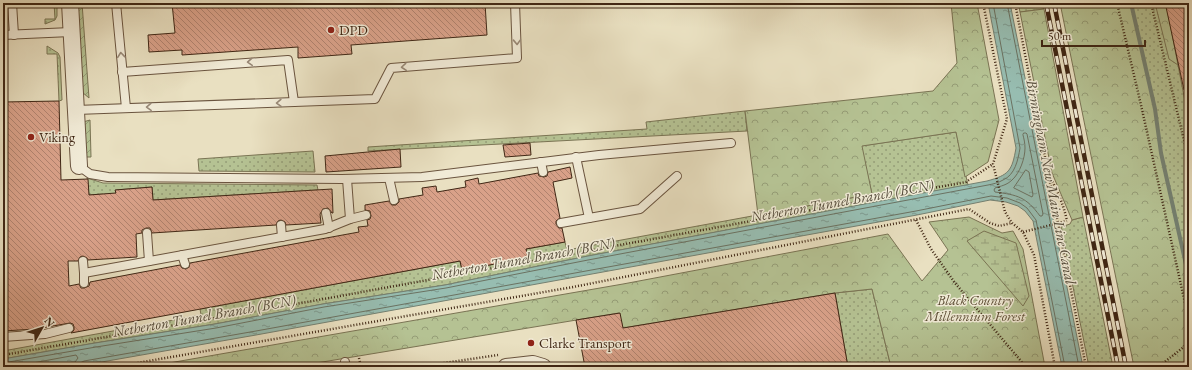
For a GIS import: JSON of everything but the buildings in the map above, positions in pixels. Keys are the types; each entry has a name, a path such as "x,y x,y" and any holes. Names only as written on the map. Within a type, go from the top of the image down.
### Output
{"street":[{"path":"70,3 79,166"},
{"path":"504,360 543,367"}],"lane":[{"path":"12,3 14,35"},
{"path":"116,3 126,108"},
{"path":"76,110 375,99 391,68 517,58 516,3"},
{"path":"3,35 71,32"},
{"path":"122,72 288,60 294,102"},
{"path":"79,166 90,174 108,177 347,179 422,177 599,154 731,143"},
{"path":"576,158 589,218"},
{"path":"541,162 543,172"},
{"path":"561,223 640,209 677,176"},
{"path":"390,178 394,200"},
{"path":"347,179 350,218"},
{"path":"326,213 329,228"},
{"path":"84,273 329,228 350,218 366,216"},
{"path":"281,225 282,237"},
{"path":"147,233 149,261"},
{"path":"182,255 185,264"},
{"path":"83,260 84,283"},
{"path":"3,338 45,334 69,328"}],"path":[{"path":"983,3 1006,119 993,164 1005,212 1012,223 1024,232 1034,255 1055,367"},
{"path":"1015,3 1086,367"},
{"path":"1117,3 1189,321"},
{"path":"1151,3 1189,161"},
{"path":"3,355 330,298 966,182 993,164"},
{"path":"1024,232 1067,221 1065,211 1056,188 1049,176"},
{"path":"114,367 573,287 969,209 999,226 1012,223"},
{"path":"916,220 931,249 955,283 1026,367"},
{"path":"1158,367 1189,343"},
{"path":"359,358 361,367"},
{"path":"417,367 504,360"}],"green space":[{"path":"54,3 57,3 57,16 55,20 45,24 45,19 55,19"},
{"path":"78,3 82,3 89,98 82,92"},
{"path":"951,3 977,3 999,120 988,162 965,177 956,132 862,146 872,194 758,215 745,111 933,91 957,63"},
{"path":"1018,3 1042,3 1044,9 1020,12"},
{"path":"1060,3 1131,3 1155,109 1161,153 1189,278 1189,367 1134,367"},
{"path":"1103,3 1166,3 1189,122 1189,367"},
{"path":"1155,3 1166,3 1178,65 1169,59"},
{"path":"1044,9 1083,217 1072,220 1052,173 1020,12"},
{"path":"47,46 58,53 60,57 62,100 59,101 57,54 47,54"},
{"path":"745,111 747,131 368,151 368,147 647,129 646,122"},
{"path":"90,120 91,157 85,157 83,122"},
{"path":"956,132 968,185 588,256 445,285 323,304 215,324 3,359 3,351 201,315 200,309 460,261 462,270 527,258 526,249 565,242 567,250 872,194 861,146"},
{"path":"313,151 315,172 199,171 198,159"},
{"path":"87,178 103,183 317,185 318,190 153,200 152,187 116,190 116,203 104,203 103,194 89,195"},
{"name":"Black Country Millennium Forest","path":"969,217 1002,233 1013,231 1023,249 1045,367 891,367 872,289 835,293 623,328 619,313 292,367 146,367 623,284 888,234 922,281 948,250 929,222"},
{"path":"1083,217 1113,367 1089,367 1061,227 1070,224 1072,220"},
{"path":"984,231 1016,243 1029,296 1023,306 967,241"},
{"path":"872,289 891,367 848,367 835,293"}],"water":[{"path":"988,3 1010,3 1083,367 1062,367 1033,221 1025,211 1018,206 1006,202 990,200 917,215 73,367 3,367 3,359 215,324 323,304 445,285 588,256 987,181 1000,177 1011,167 1016,148"}],"waterway":[{"path":"1131,3 1155,109 1161,153 1189,278"}],"railway":[{"path":"1046,3 1118,367"},
{"path":"1054,3 1126,367"}],"place":[{"name":"DPD","path":"331,30"},
{"name":"Viking","path":"31,137"},
{"name":"Clarke Transport","path":"531,343"}],"water label":[{"name":"Birmingham New Main Line Canal","path":"1051,182"},
{"name":"Netherton Tunnel Branch (BCN)","path":"842,201"},
{"name":"Netherton Tunnel Branch (BCN)","path":"523,259"},
{"name":"Netherton Tunnel Branch (BCN)","path":"204,316"}]}
